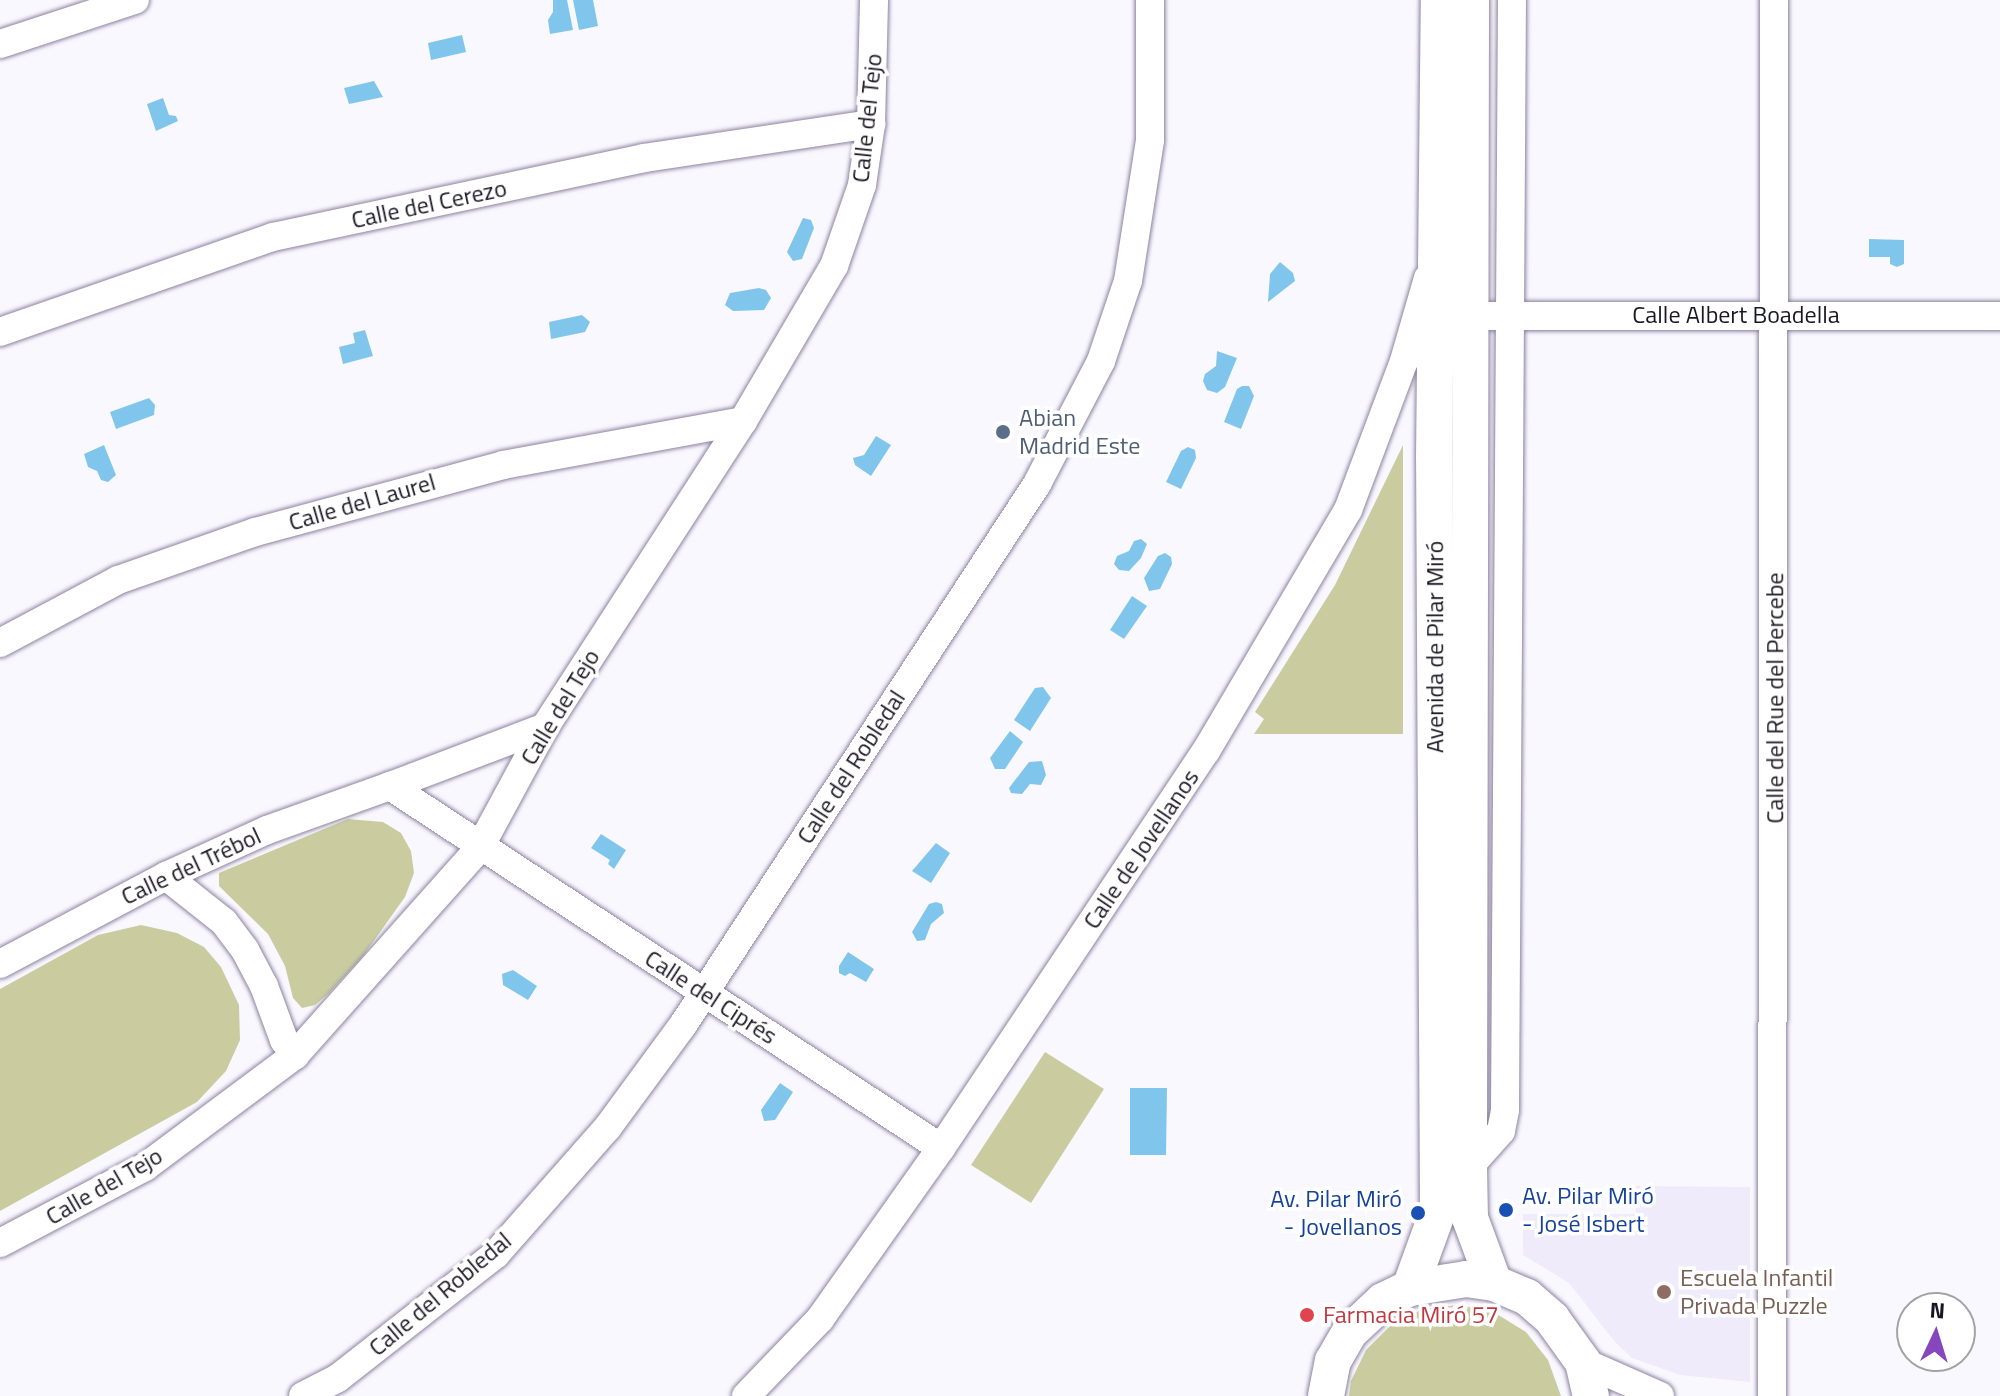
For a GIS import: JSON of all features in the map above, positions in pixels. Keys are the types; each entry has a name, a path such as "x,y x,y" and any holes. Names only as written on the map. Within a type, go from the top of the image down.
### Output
{"street":[{"path":"0,44 135,0"},
{"name":"Calle del Tejo","path":"0,1243 145,1167 295,1055 480,847 545,727 743,421 834,266 862,185 871,124 874,0"},
{"name":"Calle del Robledal","path":"303,1396 338,1378 496,1254 608,1127 704,992 1037,484 1101,361 1128,281 1150,140 1150,0"},
{"name":"Avenida de Pilar Miró","path":"1410,1288 1438,1211 1434,458 1439,0"},
{"name":"Avenida de Pilar Miró","path":"1471,0 1469,1167 1470,1218 1494,1283"},
{"path":"1469,1167 1501,1131 1505,1110 1512,0"},
{"name":"Calle del Rue del Percebe","path":"1772,1396 1776,315 1774,0"},
{"name":"Calle del Cerezo","path":"0,332 273,237 644,158 871,124"},
{"name":"Calle de Jovellanos","path":"746,1396 820,1319 941,1148 1206,751 1348,510 1404,361 1438,247"},
{"name":"Calle Albert Boadella","path":"1471,316 2000,316"},
{"name":"Calle del Laurel","path":"0,643 118,580 255,532 503,465 743,421"},
{"name":"Calle del Trébol","path":"0,964 166,876 267,830 545,727"},
{"path":"390,786 480,847"},
{"name":"Calle del Ciprés","path":"480,847 941,1148"},
{"path":"166,876 224,922 245,950 264,986 284,1040 295,1055"},
{"path":"1326,1396 1333,1361 1350,1332 1383,1301 1410,1288 1466,1279 1494,1283 1527,1297 1552,1319 1587,1379 1660,1396"}],"shaded area":[{"name":"Escuela Infantil Privada Puzzle","path":"1636,1186 1750,1187 1750,1382 1680,1375 1632,1358 1614,1341 1569,1283 1523,1255 1523,1214 1636,1214"}],"green space":[{"path":"1403,445 1403,734 1254,734 1264,719 1255,712 1335,585"},
{"path":"348,819 383,822 401,833 411,851 414,873 405,897 363,956 328,994 315,1005 302,1008 293,998 285,966 268,934 219,886 219,873"},
{"path":"141,925 177,933 204,947 221,967 239,1005 240,1040 226,1071 197,1102 0,1211 0,989 98,935"},
{"path":"1045,1052 1104,1089 1031,1203 971,1165"},
{"path":"1459,1305 1495,1313 1526,1332 1548,1360 1561,1396 1349,1396 1351,1381 1366,1350 1391,1325 1423,1309"}],"water":[{"path":"553,0 567,0 573,30 550,34 548,20 553,12"},
{"path":"573,0 593,0 598,26 579,30"},
{"path":"462,35 466,52 431,60 428,43"},
{"path":"374,81 383,97 349,104 344,88"},
{"path":"163,98 169,115 176,116 178,121 156,131 147,104"},
{"path":"803,218 811,220 814,228 802,259 793,261 787,252"},
{"path":"1869,239 1904,240 1904,264 1897,267 1890,264 1890,257 1869,257"},
{"path":"1280,262 1293,273 1295,281 1268,302 1270,274"},
{"path":"759,288 766,290 771,298 764,310 733,311 725,305 730,293"},
{"path":"582,315 590,322 585,332 551,339 549,322"},
{"path":"365,330 373,356 343,364 339,347 355,343 353,333"},
{"path":"1217,351 1237,358 1225,387 1217,393 1207,390 1203,381 1205,374 1216,366"},
{"path":"1249,386 1254,396 1241,429 1224,422 1237,389"},
{"path":"149,398 155,405 154,415 116,429 110,412"},
{"path":"876,436 891,445 871,476 855,465 853,458 864,455"},
{"path":"104,445 116,475 108,482 101,480 97,471 88,467 84,454"},
{"path":"1188,447 1195,450 1196,458 1181,489 1166,482 1181,451"},
{"path":"1141,539 1147,544 1141,558 1129,571 1119,570 1114,564 1117,556 1129,551 1134,541"},
{"path":"1165,553 1171,557 1172,564 1160,589 1149,591 1144,578 1158,556"},
{"path":"1132,596 1147,606 1124,639 1110,630"},
{"path":"1043,687 1051,698 1030,731 1014,720 1035,688"},
{"path":"1010,731 1023,742 1005,769 995,769 990,758"},
{"path":"1042,761 1046,775 1041,785 1030,784 1022,794 1011,793 1009,788 1029,762"},
{"path":"601,834 626,850 614,869 608,864 610,860 591,848"},
{"path":"936,843 950,853 931,883 912,871"},
{"path":"929,904 942,904 944,913 931,924 925,940 917,941 912,932"},
{"path":"848,952 874,969 866,982 850,973 845,976 839,973 839,966"},
{"path":"513,970 537,986 528,1000 503,985 502,974"},
{"path":"780,1083 793,1092 775,1120 764,1121 761,1110"},
{"path":"1130,1088 1167,1088 1166,1155 1130,1155"}],"place":[{"name":"Abian Madrid Este","path":"1003,432"},
{"name":"Av. Pilar Miró - José Isbert","path":"1506,1210"},
{"name":"Av. Pilar Miró - Jovellanos","path":"1418,1213"},
{"name":"Escuela Infantil Privada Puzzle","path":"1664,1292"},
{"name":"Farmacia Miró 57","path":"1307,1315"}]}
